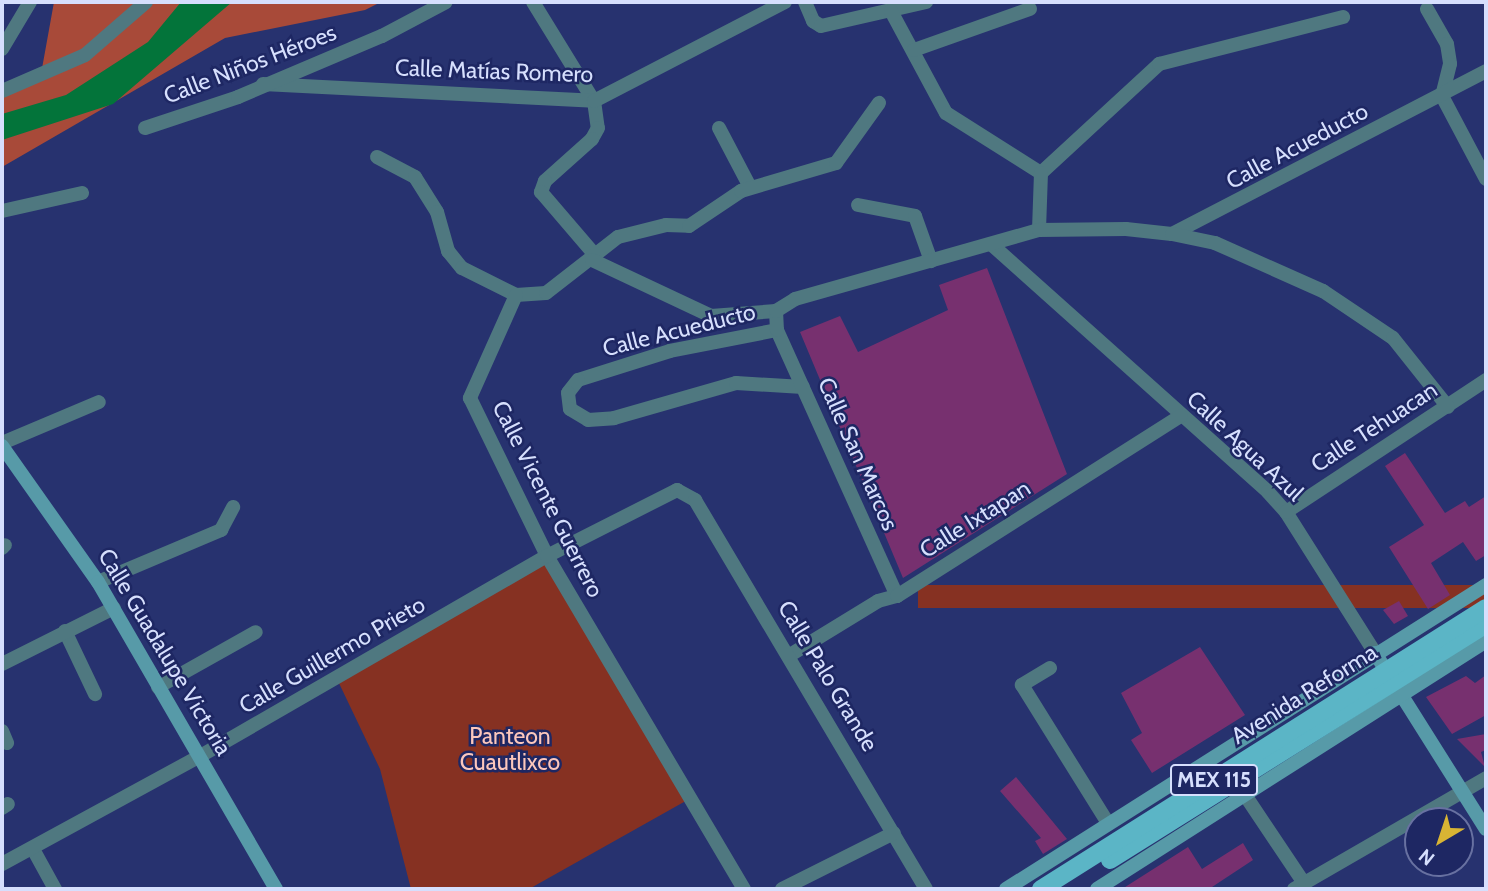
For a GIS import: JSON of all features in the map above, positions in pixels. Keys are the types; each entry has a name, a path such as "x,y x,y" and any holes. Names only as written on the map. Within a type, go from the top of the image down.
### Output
{"main road":[{"name":"Avenida Reforma","path":"1041,889 1394,683 1486,608"},
{"name":"Avenida Reforma","path":"1063,889 1486,624"}],"street":[{"path":"2,49 30,2"},
{"path":"2,91 85,55 146,2"},
{"name":"Calle Niños Héroes","path":"145,128 238,97 262,84 382,36 446,2"},
{"path":"533,2 594,101 596,134 541,188 593,258 711,316 776,311"},
{"name":"Calle Matías Romero","path":"262,84 594,101 785,2"},
{"path":"805,2 813,21 821,26 926,2"},
{"path":"914,50 1030,9"},
{"path":"1427,9 1447,44 1450,64 1442,96 1486,179"},
{"path":"891,10 946,113 1041,173"},
{"path":"1039,230 1041,173 1159,64 1343,17"},
{"name":"Calle Acueducto","path":"1172,234 1486,71"},
{"path":"377,157 415,177 437,212 448,251 462,268 516,295 545,293 618,237 696,223 750,187 836,163 879,103"},
{"path":"719,128 750,187"},
{"path":"2,211 82,193"},
{"path":"858,205 915,216 931,261"},
{"name":"Calle Acueducto","path":"803,387 736,383 614,418 588,420 570,409 568,393 578,380 670,351 777,330 776,311 795,299 1039,230 1126,229 1172,234 1215,243 1324,290 1393,338 1448,407"},
{"name":"Calle Agua Azul","path":"991,244 1286,512 1486,829"},
{"name":"Calle Vicente Guerrero","path":"516,295 470,398 547,556 744,889"},
{"name":"Calle San Marcos","path":"777,330 897,596"},
{"name":"Calle Tehuacan","path":"1286,512 1486,380"},
{"path":"2,444 99,402"},
{"name":"Calle Ixtapan","path":"790,655 878,601 897,596 1181,416"},
{"name":"Calle Guadalupe Victoria","path":"2,444 98,582 158,688 202,755 276,889"},
{"name":"Calle Guillermo Prieto","path":"2,864 202,755 547,556 669,492 685,490"},
{"name":"Calle Palo Grande","path":"685,490 695,500 790,655 926,889"},
{"path":"98,582 221,530 233,507"},
{"path":"1006,889 1486,585"},
{"path":"4,660 114,608"},
{"path":"65,631 95,694"},
{"path":"158,688 256,632"},
{"path":"1097,889 1243,792 1394,683 1486,641"},
{"path":"1050,668 1022,685 1108,822"},
{"path":"1243,792 1299,886 1486,778"},
{"path":"782,889 894,833"},
{"path":"33,849 55,889"}],"green space":[{"name":"Panteon Cuautlixco","path":"547,556 691,798 529,889 411,889 380,769 337,679"},
{"path":"918,585 1486,585 1486,608 918,608"}],"shaded area":[{"path":"54,2 381,2 365,10 225,38 2,167 2,89 41,74"},
{"path":"181,2 232,2 113,104 2,140 2,114 66,95 148,42"}],"building":[{"path":"987,268 1067,474 903,578 800,332 840,316 858,352 948,310 939,285"},
{"path":"1405,453 1445,513 1465,501 1469,507 1486,496 1486,555 1476,561 1463,542 1431,563 1450,595 1428,609 1389,547 1424,525 1385,466"},
{"path":"1399,601 1408,616 1394,624 1383,610"},
{"path":"1200,647 1245,715 1152,773 1131,740 1142,733 1121,693"},
{"path":"1486,675 1486,715 1452,734 1426,697 1466,676 1475,683"},
{"path":"1486,734 1486,750 1481,752 1485,767 1457,739"},
{"path":"1016,777 1067,839 1043,854 1035,841 1041,838 1000,791"},
{"path":"1243,843 1253,860 1209,889 1122,889 1188,847 1202,869"}]}
